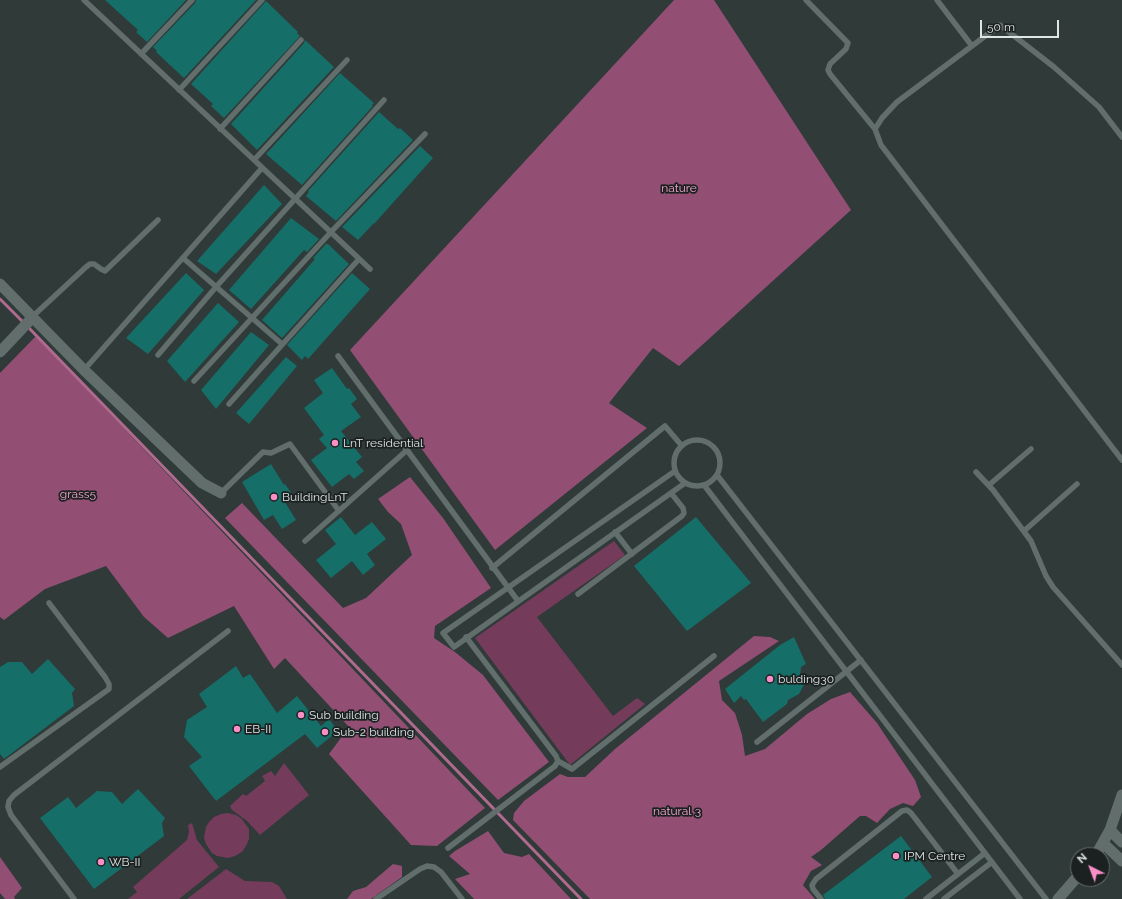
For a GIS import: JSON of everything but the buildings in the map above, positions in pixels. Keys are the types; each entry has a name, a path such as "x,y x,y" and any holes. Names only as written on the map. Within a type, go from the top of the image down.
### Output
{"street":[{"path":"0,284 84,370 202,483 221,493"},
{"path":"0,352 32,318"},
{"path":"1101,847 1110,830 1122,795"},
{"path":"1110,830 1122,842"},
{"path":"1103,843 1122,861"},
{"path":"1058,899 1070,885"}],"lane":[{"path":"84,0 370,269"},
{"path":"141,54 192,0"},
{"path":"179,90 262,0"},
{"path":"806,0 848,43 846,49 830,64 828,70 830,74 875,129 881,145 1122,460"},
{"path":"937,0 972,46"},
{"path":"875,129 882,118 897,102 1000,25 1054,67 1098,107 1122,137"},
{"path":"220,129 301,40"},
{"path":"254,160 347,60"},
{"path":"158,355 216,287 297,199 384,100"},
{"path":"194,381 331,232 425,134"},
{"path":"84,370 262,168"},
{"path":"32,318 90,264 94,264 105,271 158,220"},
{"path":"184,258 282,344"},
{"path":"229,404 359,259"},
{"path":"338,356 406,451 518,601"},
{"path":"492,568 665,426 682,446"},
{"path":"693,440 709,442 715,447 719,454 720,468 717,475 704,485 692,486 685,483 679,478 675,471 675,455 685,442 693,440"},
{"path":"221,493 263,452 271,452 290,444 339,511"},
{"path":"989,485 1031,449"},
{"path":"305,541 406,451"},
{"path":"675,471 443,633 454,646 685,483"},
{"path":"976,472 989,485 1031,541 1046,576 1053,587 1122,665"},
{"path":"717,475 1046,899"},
{"path":"1024,531 1077,484"},
{"path":"704,485 1020,899"},
{"path":"578,594 682,516 684,513 683,508 671,493"},
{"path":"615,532 632,554"},
{"path":"0,767 109,689 109,684 106,678 49,603"},
{"path":"74,899 11,815 8,807 9,801 14,795 228,631"},
{"path":"466,637 556,756 558,761 570,768 574,768 714,656"},
{"path":"757,742 861,660"},
{"path":"448,848 555,766 558,761"},
{"path":"821,899 813,889 812,885 816,879 902,811 907,810 911,813 958,874"},
{"path":"926,899 985,853"},
{"path":"944,899 992,862"},
{"path":"376,899 420,868 427,866 434,867 441,872 462,899"}],"shaded area":[{"path":"614,541 625,555 537,617 613,716 637,698 645,704 570,765 475,638"},
{"path":"284,763 309,795 260,835 247,821 232,810 230,806 243,794 246,796 265,781 262,776 271,771 275,776"},
{"path":"228,813 236,815 242,819 249,829 249,839 242,852 228,858 217,856 212,853 204,838 206,827 209,822 214,817"},
{"path":"192,823 197,840 219,867 179,899 128,899 137,892 133,887 187,840 189,832 188,825"},
{"path":"226,869 245,881 272,882 279,886 287,899 187,899"}],"green space":[{"name":"nature","path":"674,0 714,0 851,210 679,366 653,348 609,403 647,428 495,550 350,350"},
{"name":"grass5","path":"36,336 485,808 437,846 411,845 329,754 349,727 285,658 274,669 234,606 168,638 144,617 106,566 45,589 4,620 0,617 0,373"},
{"path":"410,477 443,518 491,588 435,626 434,638 455,652 483,675 549,762 498,800 225,518 242,503 343,608 366,598 412,555 401,524 388,512 378,499"},
{"name":"natural 3","path":"754,636 770,637 779,641 719,681 722,700 735,713 742,735 745,756 765,749 807,714 831,699 850,692 877,723 915,780 921,797 913,806 903,803 890,809 877,823 866,816 860,816 811,857 822,865 811,871 803,885 815,899 590,899 513,820 514,813 524,801 560,774 568,777 585,777 615,749"},
{"path":"488,831 504,853 522,857 529,854 571,899 474,899 455,879 470,874 449,856"},
{"path":"0,857 22,888 14,897 15,899 5,899 0,893"},
{"path":"393,864 402,866 402,877 371,899 347,899 353,891 366,887"}],"waterway":[{"path":"0,299 24,323"},
{"path":"28,327 581,899"}],"place":[{"name":"LnT residential","path":"335,443"},
{"name":"BuildingLnT","path":"274,497"},
{"name":"bulding30","path":"770,679"},
{"name":"Sub building","path":"301,715"},
{"name":"EB-II","path":"237,729"},
{"name":"Sub-2 building","path":"325,732"},
{"name":"IPM Centre","path":"896,856"},
{"name":"WB-II","path":"101,862"}]}
